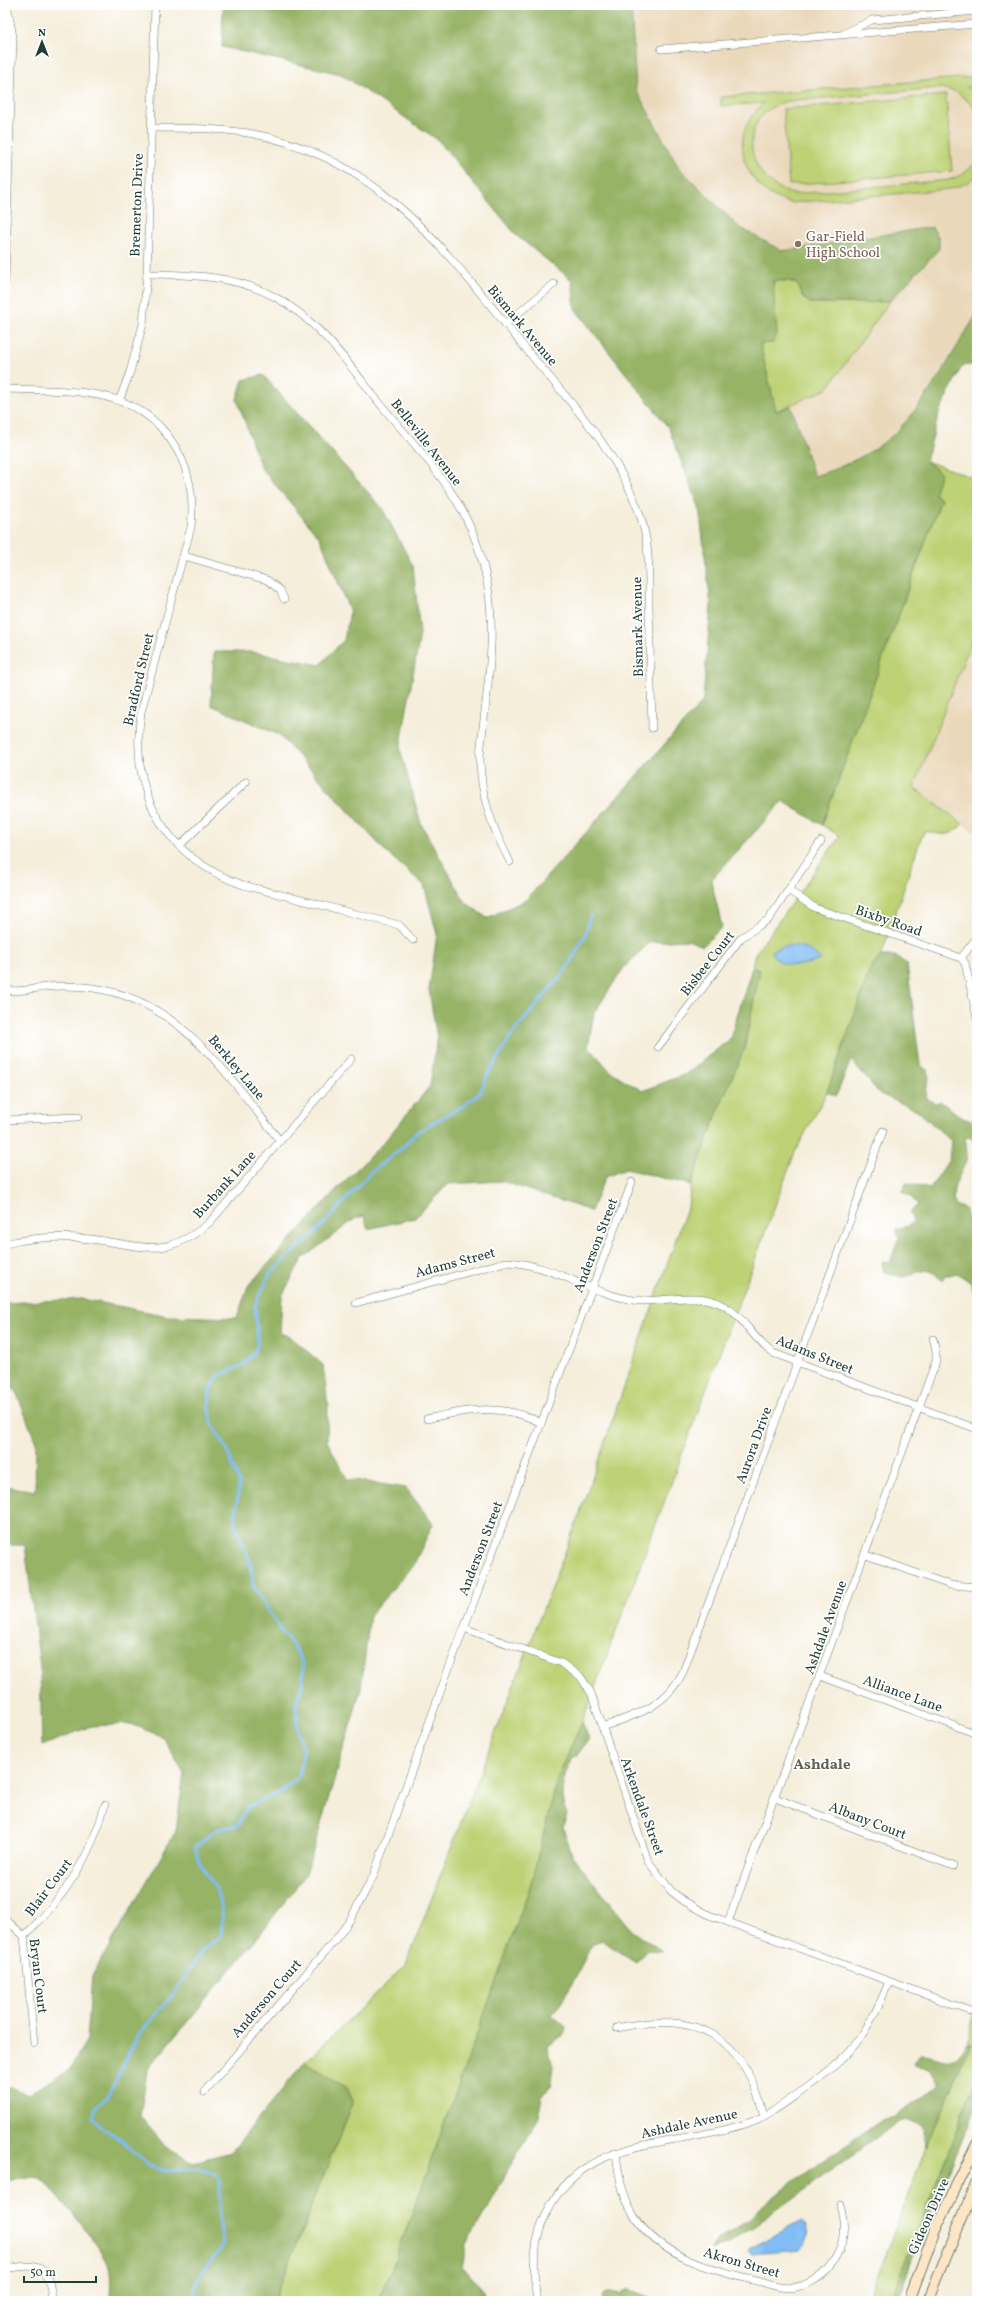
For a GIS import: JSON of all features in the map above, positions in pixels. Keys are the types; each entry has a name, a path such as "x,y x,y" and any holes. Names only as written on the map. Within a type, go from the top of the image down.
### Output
{"main road":[{"name":"Gideon Drive","path":"909,2301 935,2230 977,2144"},
{"path":"928,2301 977,2181"}],"street":[{"path":"5,282 13,37 7,5"},
{"name":"Bremerton Drive","path":"118,401 138,345 143,324 147,274 155,5"},
{"path":"843,34 872,20 977,11"},
{"path":"661,49 977,24"},
{"name":"Bismark Avenue","path":"152,128 201,128 249,133 281,141 331,160 380,190 420,224 505,324 604,443 625,479 641,519 648,559 652,728"},
{"name":"Belleville Avenue","path":"147,274 196,274 232,280 256,288 292,307 325,336 451,491 474,537 487,583 492,630 480,756 480,775 482,791 491,824 510,862"},
{"path":"505,324 554,284"},
{"name":"Bradford Street","path":"5,389 87,393 118,401 141,412 156,424 170,438 184,463 190,480 193,508 191,527 141,712 138,746 140,765 149,801 164,828 179,846 197,862 226,879 243,885 399,925 405,928 413,940"},
{"path":"184,556 267,580 280,590 284,599"},
{"path":"179,846 246,782"},
{"name":"Bisbee Court","path":"658,1047 741,938 769,919 821,841"},
{"name":"Bixby Road","path":"788,890 815,908 961,958"},
{"path":"977,941 975,940 961,958 965,963 977,1018"},
{"name":"Berkley Lane","path":"5,990 20,991 63,986 95,988 118,994 155,1010 184,1030 207,1049 280,1141"},
{"name":"Burbank Lane","path":"5,1244 33,1239 61,1237 89,1239 139,1248 156,1248 185,1240 210,1222 351,1059"},
{"path":"5,1120 78,1117"},
{"name":"Aurora Drive","path":"602,1727 654,1707 672,1691 679,1679 883,1131"},
{"name":"Anderson Street","path":"349,1922 373,1877 464,1628 632,1182"},
{"name":"Adams Street","path":"356,1303 505,1262 528,1264 592,1288 632,1300 666,1301 698,1297 712,1300 733,1312 763,1346 797,1362 977,1429"},
{"name":"Ashdale Avenue","path":"728,1922 866,1555 936,1361 936,1351 933,1339"},
{"path":"427,1419 453,1412 492,1409 519,1413 541,1423"},
{"path":"866,1555 950,1585 977,1587"},
{"name":"Arkendale Street","path":"464,1628 561,1663 571,1669 586,1685 602,1727 642,1849 654,1872 671,1891 684,1902 698,1910 728,1922 970,2011"},
{"name":"Alliance Lane","path":"820,1676 977,1734"},
{"name":"Albany Court","path":"774,1798 953,1866"},
{"name":"Blair Court","path":"24,1936 56,1903 70,1883 94,1840 105,1805"},
{"name":"Bryan Court","path":"5,1919 24,1936 34,2043"},
{"name":"Anderson Court","path":"204,2092 349,1922"},
{"name":"Ashdale Avenue","path":"537,2301 533,2266 539,2232 552,2202 574,2174 587,2165 616,2152 734,2127 764,2116 813,2084 844,2059 867,2029 889,1982"},
{"path":"617,2028 642,2022 666,2022 688,2024 708,2032 721,2040 738,2055 756,2091 764,2116"},
{"name":"Akron Street","path":"616,2152 619,2177 628,2204 641,2225 659,2242 686,2258 712,2270 782,2288 801,2286 815,2280 833,2263 842,2242 844,2228 844,2217 840,2204"},
{"path":"5,2269 26,2266 42,2270 50,2281 52,2301"}],"shaded area":[{"name":"Gar-Field High School","path":"631,5 977,5 977,314 913,413 887,440 846,465 814,476 791,406 932,227 782,251 739,227 679,168 636,90"},
{"path":"977,627 977,834 914,789"}],"green space":[{"path":"223,5 631,5 636,90 679,168 739,227 782,251 932,227 939,238 939,249 890,301 867,303 810,303 803,298 799,287 793,282 773,281 777,334 773,343 760,344 776,411 791,406 814,476 843,466 861,457 879,446 900,428 936,381 977,314 977,364 962,366 940,410 926,461 941,473 934,494 941,499 822,825 783,801 711,880 722,927 703,946 688,940 650,942 623,969 594,1013 588,1046 610,1071 642,1091 686,1074 730,1039 752,968 760,970 744,1049 721,1103 691,1185 626,1169 605,1177 591,1211 502,1181 448,1184 415,1218 368,1229 364,1216 356,1218 302,1259 282,1296 280,1333 291,1337 323,1365 328,1406 327,1441 347,1479 406,1488 433,1524 414,1564 370,1615 361,1689 306,1874 254,1942 147,2070 140,2116 165,2146 194,2162 231,2152 305,2062 347,2088 353,2101 274,2301 110,2301 110,2272 108,2264 97,2246 54,2191 45,2182 35,2177 5,2182 5,2086 28,2094 68,2071 87,2040 92,1976 176,1831 184,1773 163,1737 131,1724 91,1726 42,1746 40,1667 25,1545 5,1545 5,1486 35,1491 36,1443 15,1389 5,1388 5,1303 82,1299 168,1316 237,1318 248,1286 336,1190 384,1142 430,1086 437,1038 429,990 437,934 424,885 386,852 279,735 211,705 214,652 252,652 320,665 344,640 350,612 320,538 261,468 237,399 243,380 263,375 382,508 413,566 420,634 400,749 421,824 465,902 487,918 526,900 703,701 711,605 699,507 668,427 575,309 572,280 517,236 438,140 341,74 222,47"},
{"path":"974,77 975,86 966,87 977,96 977,109 957,92 941,88 788,101 771,108 759,119 753,132 752,147 755,162 764,175 776,187 793,194 949,180 962,175 977,162 977,175 967,183 951,189 792,203 780,199 759,185 746,165 743,153 742,140 745,128 763,103 721,106 721,97"},
{"path":"946,95 952,171 789,185 783,109"},
{"path":"773,281 793,282 799,287 803,298 810,303 867,303 890,301 827,389 776,411 760,344 773,343"},
{"path":"926,461 974,478 977,476 977,627 914,788 963,824 954,832 946,834 937,834 925,831 921,838 881,956 871,967 827,1092 795,1152 582,1722 558,1777 530,1887 392,2269 377,2301 274,2301 353,2101 347,2088 305,2062 406,1965 577,1521 688,1205 691,1185 721,1103 744,1049 760,970 752,968 755,954 840,836 822,825 941,499 934,494"},
{"path":"881,956 895,956 907,964 920,1065 928,1071 929,1075 926,1091 927,1098 934,1103 941,1102 963,1118 977,1123 977,1138 965,1137 967,1156 966,1162 954,1188 953,1194 957,1206 965,1209 973,1232 977,1236 977,1300 970,1282 957,1273 945,1276 942,1281 933,1272 926,1270 902,1277 884,1272 882,1262 890,1263 899,1237 896,1229 909,1226 913,1221 910,1212 918,1205 910,1196 903,1192 906,1183 930,1188 949,1160 951,1141 917,1110 880,1094 851,1060 836,1096 827,1092 871,967"},
{"path":"582,1722 589,1739 577,1755 571,1758 564,1779 562,1793 562,1799 567,1814 563,1828 573,1857 633,1931 662,1951 647,1950 636,1962 601,1940 592,1944 569,1990 552,2015 566,2027 566,2033 548,2046 553,2067 550,2087 542,2097 538,2117 467,2244 462,2267 484,2292 487,2301 377,2301 392,2269 530,1887 558,1777"},
{"path":"977,2001 977,2076 891,2301 867,2301 924,2153 970,2043 966,2043"},
{"path":"966,2043 971,2043 924,2153 927,2142 922,2126 907,2119 899,2121 731,2243 710,2250 717,2240 747,2222 769,2199 882,2120 896,2115 940,2085 930,2071 913,2063 919,2055 951,2060 955,2058"},
{"path":"977,2076 977,2105 917,2246 899,2301 891,2301"},
{"path":"628,2289 662,2301 604,2301 603,2297 606,2292 620,2295"}],"water":[{"path":"783,946 799,946 813,952 821,960 800,965 780,962 771,951"},
{"path":"802,2222 807,2229 808,2236 800,2250 751,2254 749,2252 749,2249 794,2224"}],"waterway":[{"path":"192,2301 194,2290 200,2275 223,2245 220,2226 220,2184 217,2176 199,2168 168,2171 149,2165 119,2138 101,2127 93,2118 96,2107 106,2098 112,2088 137,2037 174,1993 203,1949 221,1936 222,1917 220,1898 218,1892 202,1868 196,1852 196,1846 216,1830 238,1825 247,1807 279,1793 296,1779 300,1773 303,1752 297,1726 296,1706 303,1680 303,1665 297,1652 274,1620 253,1585 250,1561 235,1525 239,1482 226,1447 212,1424 209,1408 210,1389 218,1376 244,1364 254,1353 258,1343 255,1306 269,1275 319,1229 372,1171 401,1149 417,1132 458,1109 480,1093 487,1076 513,1033 565,971 585,936 590,916"}],"place":[{"name":"Gar-Field High School","path":"798,244"}],"district":[{"name":"Ashdale","path":"822,1764"}]}
